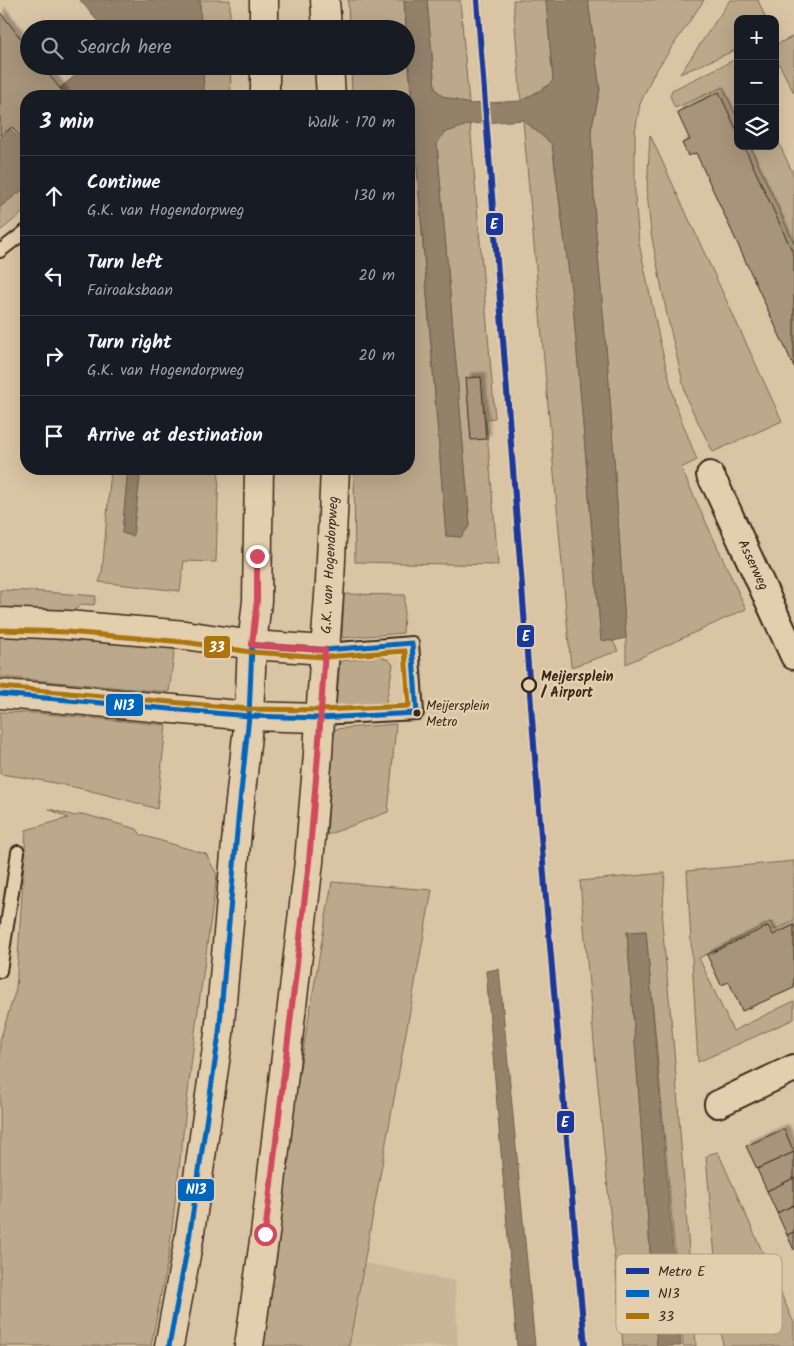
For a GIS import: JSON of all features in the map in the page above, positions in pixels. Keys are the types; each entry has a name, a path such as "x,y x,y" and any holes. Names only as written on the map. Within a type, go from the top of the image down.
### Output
{"main road":[{"path":"264,0 264,20"},
{"path":"325,0 326,20"},
{"path":"264,75 265,90"},
{"path":"330,75 331,90"},
{"path":"169,1346 189,1239 219,1034 249,716 252,645 257,600 259,475"},
{"name":"G.K. van Hogendorpweg","path":"250,1346 309,862 330,582 335,475"},
{"path":"0,622 67,625 185,635 252,645 325,650"},
{"path":"0,694 249,716 320,718"}],"street":[{"name":"Asserweg","path":"710,474 794,656"},
{"path":"718,1104 794,1068"}],"lane":[{"path":"0,251 20,236"},
{"path":"320,718 417,713 412,643 325,650"},
{"path":"0,971 18,852"}],"shaded area":[{"path":"80,0 200,0 201,20 97,20"},
{"path":"200,0 230,0 230,20 201,20"},
{"path":"348,0 404,0 405,20 349,20"},
{"path":"404,0 427,0 435,88 442,96 469,104 521,101 546,87 553,80 546,0 588,0 600,90 591,130 595,221 608,370 626,638 613,641 601,640 573,304 552,144 523,120 470,124 444,133 437,144 470,525 461,537 446,536 415,140 415,90 411,90 410,75 415,75 415,20 406,20"},
{"path":"427,0 460,0 469,104 442,96 435,88"},
{"path":"513,0 546,0 553,80 546,87 521,101"},
{"path":"588,0 704,0 653,75 640,104 635,132 635,197 639,243 660,342 676,406 697,460 681,468 746,609 626,664 626,638 608,370 595,221 591,130 600,90"},
{"path":"730,0 758,0 764,15 734,15 734,51 680,74"},
{"path":"794,36 794,93 779,64 779,43"},
{"path":"734,60 734,111 723,87 675,108 670,96 672,90"},
{"path":"76,75 203,75 204,90 62,90 60,88"},
{"path":"203,75 230,75 231,90 204,90"},
{"path":"351,75 409,75 411,90 352,90"},
{"path":"523,120 552,144 573,304 601,640 613,641 618,651 571,667"},
{"path":"470,124 495,418 486,419 498,565 355,562 354,475 415,475 415,145 446,536 461,537 470,525 437,144 444,133"},
{"path":"11,129 20,140 20,192 0,207 0,138"},
{"path":"650,135 782,421 713,452 687,400 667,315 651,233 647,192"},
{"path":"779,143 794,176 794,243 752,150 779,150"},
{"path":"20,192 20,215 0,231 0,207"},
{"path":"110,475 127,475 122,533 132,536 140,475 219,475 216,562 184,561 180,591 99,582 102,574"},
{"path":"127,475 140,475 133,536 122,533"},
{"path":"0,590 96,596 94,605 82,604 71,613 0,609"},
{"path":"344,594 405,595 403,633 342,638"},
{"path":"0,633 175,646 169,692 0,677"},
{"path":"381,657 389,660 393,665 386,702 382,704 336,708 340,661"},
{"path":"0,712 36,713 166,725 157,809 79,788 0,774"},
{"path":"396,724 388,812 327,835 334,729"},
{"path":"49,809 75,816 83,814 137,829 141,835 206,854 217,875 196,1024 169,1253 151,1346 0,1346 0,1040 16,989 26,830 68,818"},
{"path":"794,861 794,921 775,930 770,922 699,958 733,1031 794,1001 794,1019 698,1062 687,871"},
{"path":"665,873 662,923 674,1051 689,1254 675,1254 646,931 627,932 650,1254 616,1254 616,1273 597,1076 580,881"},
{"path":"332,882 432,890 349,1346 257,1346 282,1173"},
{"path":"646,931 673,1254 650,1254 627,932"},
{"path":"499,969 535,1346 517,1346 486,971"},
{"path":"718,1152 763,1254 715,1254 706,1157"},
{"path":"331,1256 455,1281 458,1346 319,1346"},
{"path":"782,1296 794,1323 794,1346 723,1346 722,1334 782,1334"},
{"path":"622,1334 656,1334 657,1346 623,1346"},
{"path":"656,1334 680,1334 681,1346 657,1346"},
{"path":"682,1334 695,1334 696,1346 683,1346"}],"building":[{"path":"0,12 20,38 20,75 49,75 61,90 20,90 20,137 12,127 0,136"},
{"path":"719,92 734,124 734,150 746,150 794,255 794,367 696,153 688,156 682,143 690,140 677,112"},
{"path":"481,377 486,439 471,440 466,378"},
{"path":"794,925 794,988 742,1011 729,982 721,985 707,955 768,926 773,935"},
{"path":"784,1129 794,1152 757,1169 746,1146"},
{"path":"794,1152 794,1178 767,1191 757,1169"},
{"path":"794,1178 794,1205 777,1213 767,1191"},
{"path":"794,1205 794,1232 787,1235 777,1213"},
{"path":"794,1232 794,1250 787,1235"}],"metro line":[{"name":"E","path":"477,0 545,888 585,1346"}],"transit line":[{"name":"33","path":"0,630 67,632 184,642 251,652 324,657 405,651 409,706 320,710 249,709 1,687"},
{"name":"N13","path":"412,643 417,713 320,718 249,716 252,645 325,650 412,643"},
{"name":"N13","path":"0,694 249,716"},
{"name":"N13","path":"169,1346 189,1239 219,1034 249,716"}],"place":[{"name":"Meijersplein / Airport","path":"529,685"},
{"name":"Meijersplein Metro","path":"417,713"}],"route":[{"path":"257,556 257,600 252,645 325,650 309,862 265,1234"}]}
